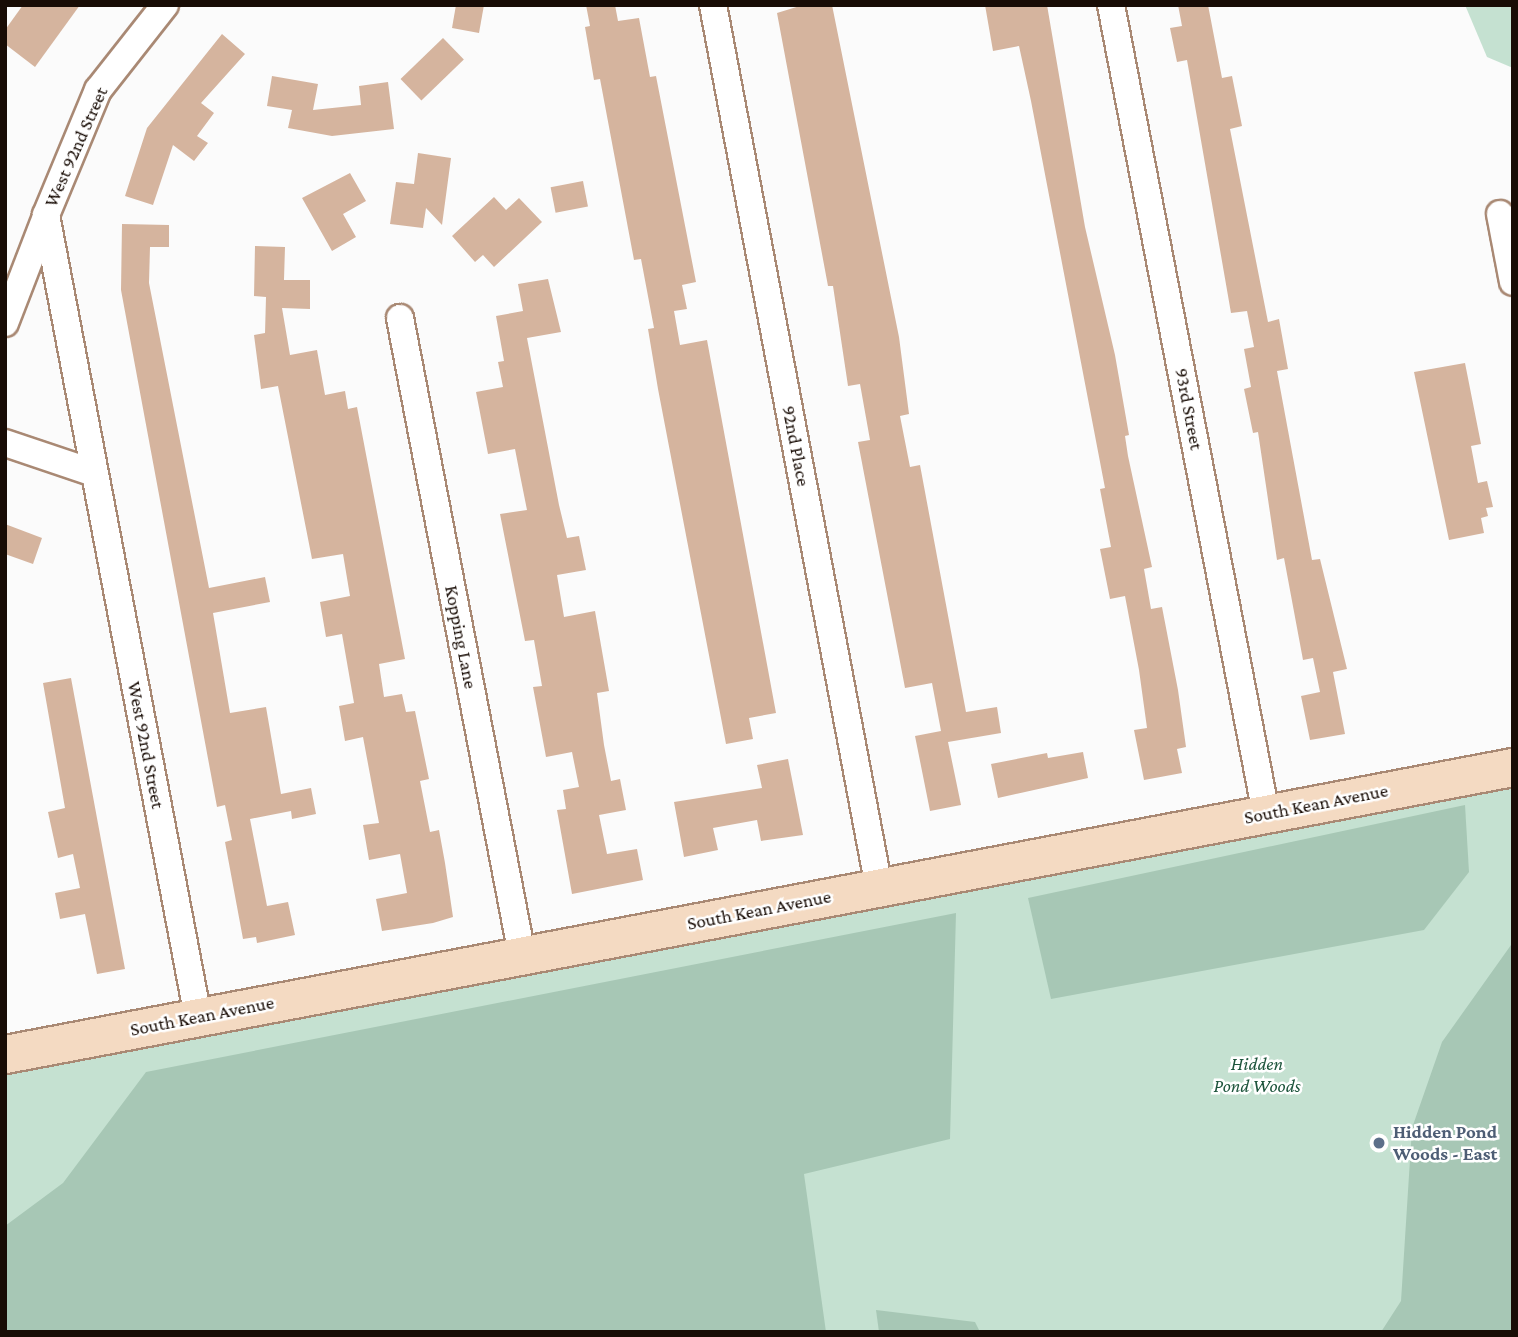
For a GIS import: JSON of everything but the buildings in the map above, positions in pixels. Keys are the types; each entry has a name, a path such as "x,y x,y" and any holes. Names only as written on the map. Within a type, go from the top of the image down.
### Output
{"street":[{"name":"West 92nd Street","path":"165,5 98,90 46,215 198,1017"},
{"name":"92nd Place","path":"713,5 879,887"},
{"name":"93rd Street","path":"1111,5 1266,814"},
{"path":"1500,214 1513,282"},
{"path":"5,323 46,215"},
{"name":"Kopping Lane","path":"400,318 522,955"},
{"path":"5,443 94,473"},
{"name":"South Kean Avenue","path":"5,1054 1513,767"}],"green space":[{"path":"1465,5 1513,5 1513,68 1487,57"},
{"name":"Hidden Pond Woods","path":"1513,765 1513,1332 5,1332 5,1056"},
{"path":"1465,805 1469,872 1424,930 1051,999 1028,898"},
{"path":"956,913 950,1139 804,1174 826,1332 5,1332 5,1226 63,1183 146,1072"},
{"path":"1513,937 1513,1332 1381,1332 1401,1301 1412,1128 1442,1042 1511,945"},
{"path":"876,1310 975,1322 980,1332 879,1332"}],"place":[{"name":"Hidden Pond Woods - East","path":"1379,1143"}]}
